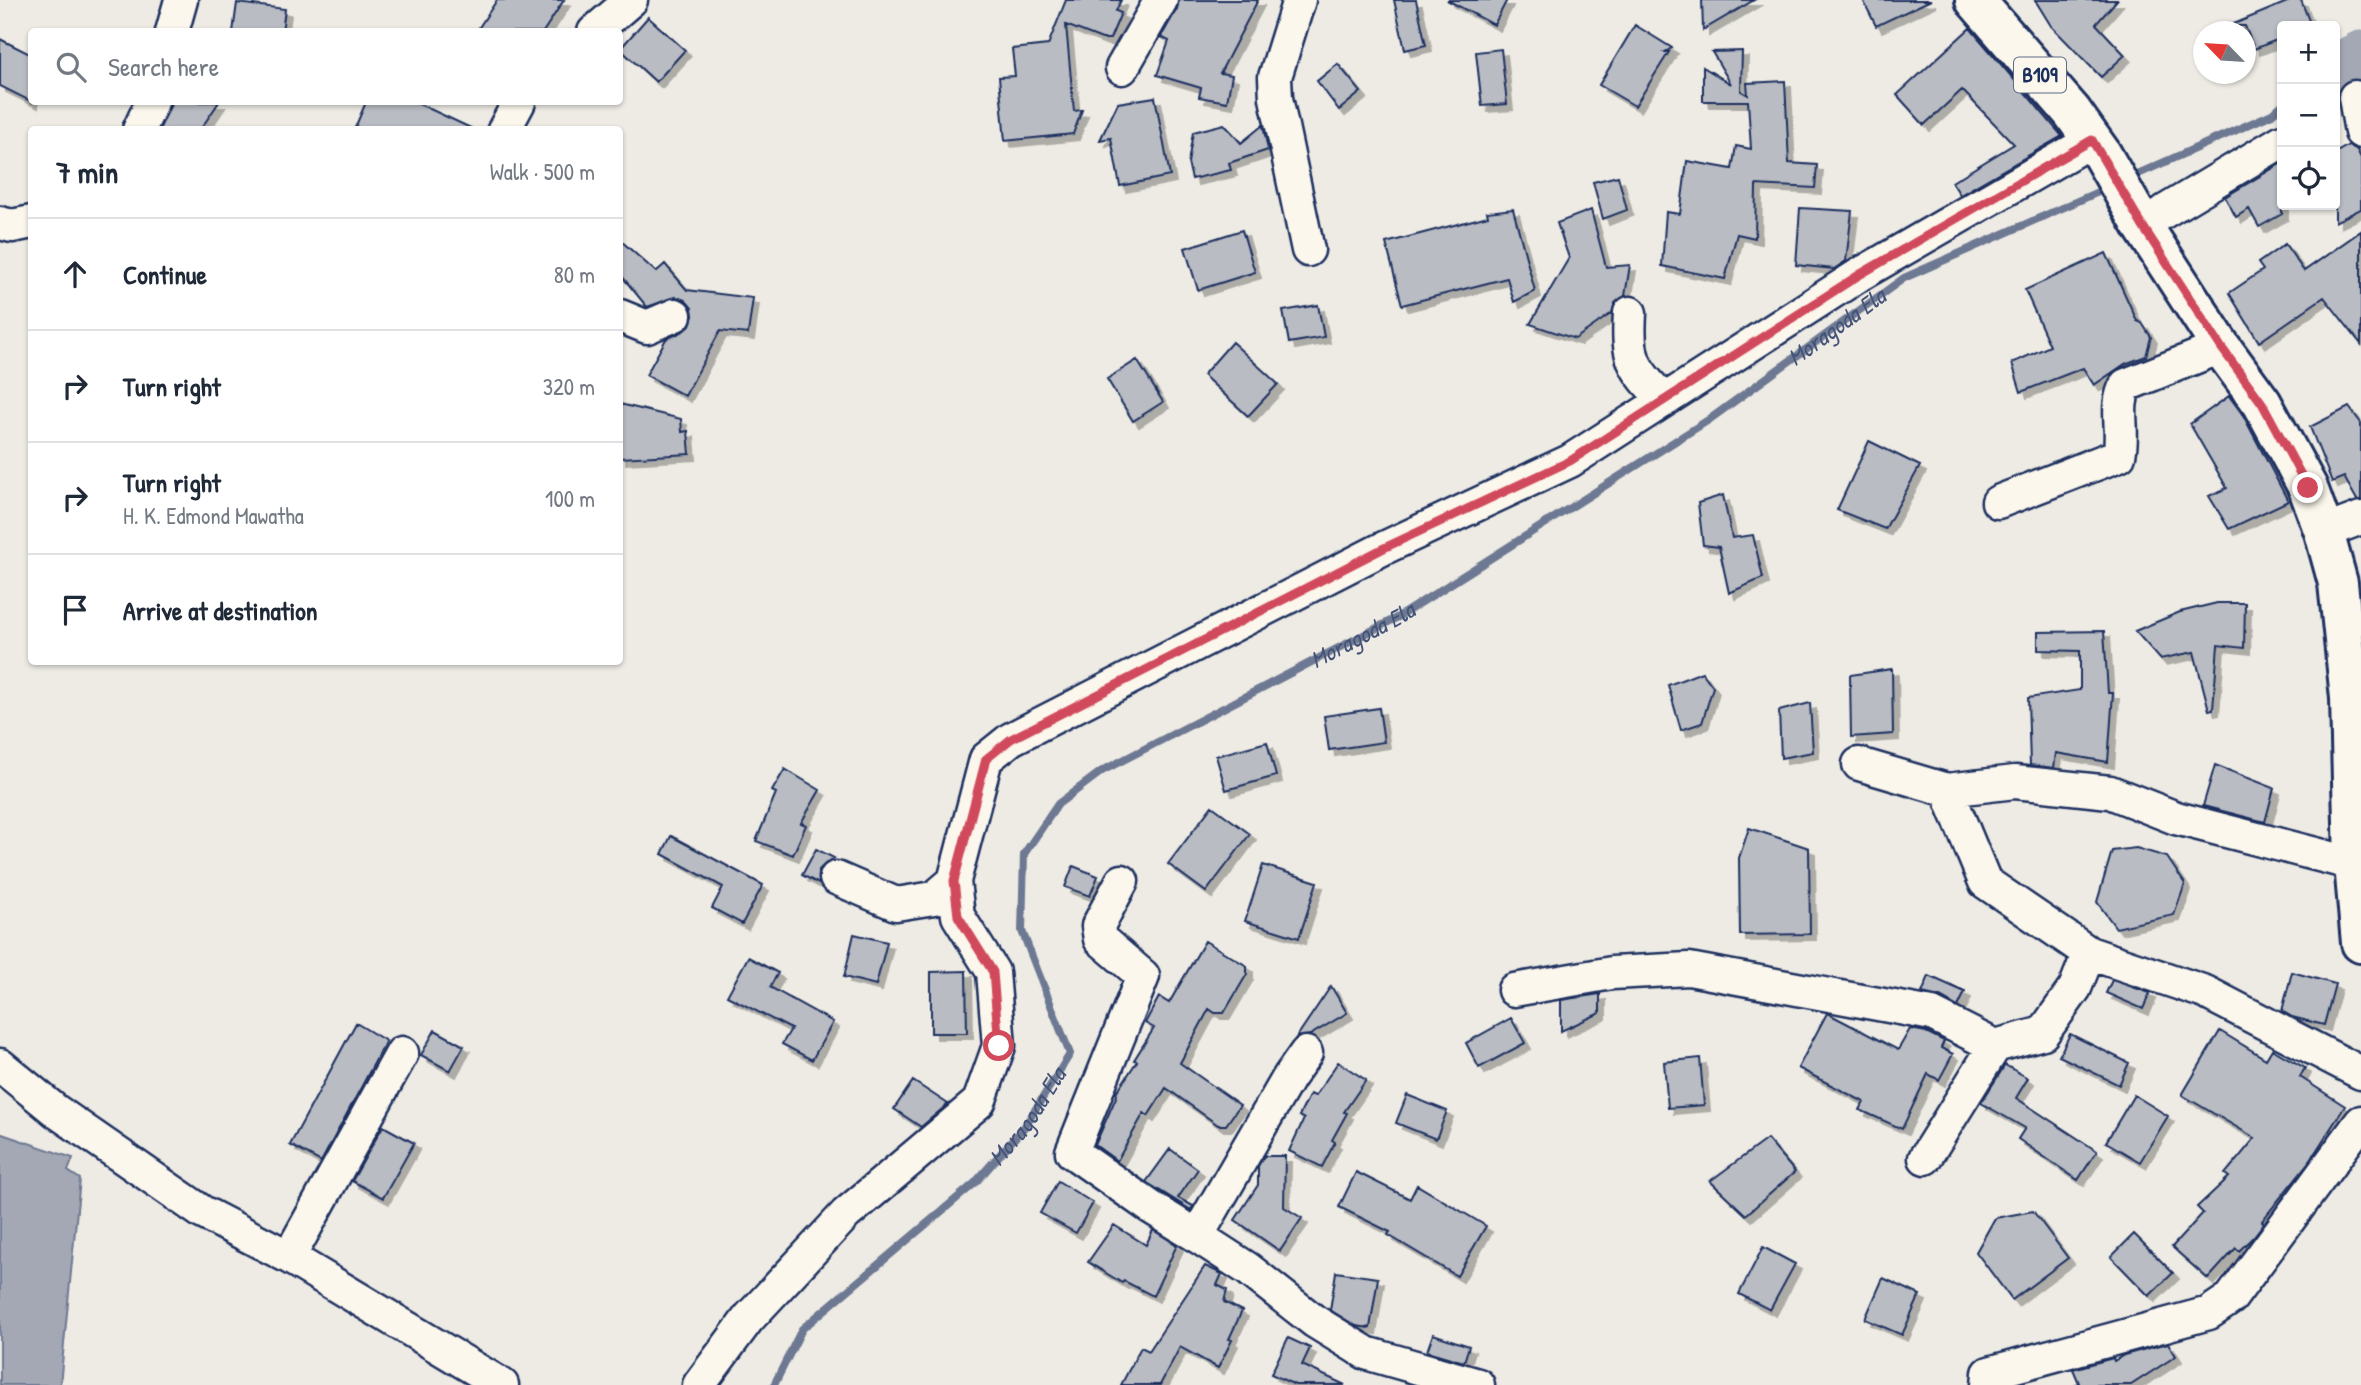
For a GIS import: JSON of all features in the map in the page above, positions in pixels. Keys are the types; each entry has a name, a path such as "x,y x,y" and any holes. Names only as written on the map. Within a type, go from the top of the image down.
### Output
{"main road":[{"name":"B109","path":"1975,0 2072,112 2097,147 2221,347 2262,403 2308,488 2325,532 2338,583 2350,698 2354,864 2361,943"}],"street":[{"path":"173,28 181,0"},
{"path":"599,28 631,0"},
{"path":"1122,68 1161,0"},
{"path":"1299,0 1275,77 1308,250"},
{"path":"2350,101 2361,132"},
{"path":"141,126 151,105"},
{"path":"506,126 517,105"},
{"path":"2138,217 2277,144"},
{"path":"699,1385 748,1319 846,1214 979,1102 999,1046 993,972 958,916 954,881 986,759 1011,739 1384,548 1570,461 1859,275 2097,147"},
{"path":"0,223 12,226 28,223"},
{"path":"1630,313 1630,356 1664,401"},
{"path":"623,317 647,327 675,315"},
{"path":"1998,502 2119,455 2123,439 2119,398 2126,385 2221,347"},
{"path":"2325,532 2361,517"},
{"path":"1859,764 1947,790 2015,782 2110,792 2176,818 2354,864"},
{"path":"1947,790 1985,882 2089,953 2205,992 2361,1073"},
{"path":"836,878 896,904 934,898 954,881"},
{"path":"1122,881 1098,926 1100,939 1143,976 1072,1152 1152,1208 1248,1269 1314,1321 1366,1353 1478,1385"},
{"path":"1514,990 1612,973 1689,970 1932,1014 1995,1046 2043,1033 2076,988 2089,953"},
{"path":"1925,1158 1995,1046"},
{"path":"1198,1236 1306,1052"},
{"path":"289,1257 402,1053"},
{"path":"0,1065 56,1111 202,1212 289,1257 502,1385"},
{"path":"1988,1385 1989,1373 2209,1313 2231,1298 2361,1122"}],"shaded area":[{"path":"2,1134 73,1158 68,1171 80,1179 60,1385 0,1385"}],"building":[{"path":"497,0 564,0 546,28 479,28"},
{"path":"1066,0 1121,0 1116,11 1121,13 1110,39 1102,39 1066,25 1074,111 1082,110 1073,134 1005,141 999,77 1015,76 1012,49 1048,45"},
{"path":"1179,0 1258,0 1220,73 1232,75 1227,102 1199,97 1201,88 1157,75 1169,41 1161,37 1177,9"},
{"path":"1394,0 1416,0 1426,45 1405,50"},
{"path":"1447,0 1507,0 1494,25"},
{"path":"1702,0 1754,0 1703,30"},
{"path":"1863,0 1931,0 1876,26"},
{"path":"2035,0 2117,0 2096,24 2125,55 2101,77 2051,26"},
{"path":"2292,0 2301,0 2309,21 2277,21 2277,40 2256,48 2256,21 2241,21"},
{"path":"237,3 285,9 283,28 234,28"},
{"path":"648,17 685,50 656,82 623,52 623,46"},
{"path":"1635,25 1672,48 1665,52 1669,52 1635,106 1599,85"},
{"path":"1970,28 2062,136 1960,195 1952,182 2014,144 1962,90 1924,125 1897,95"},
{"path":"0,39 28,53 28,100 0,86"},
{"path":"1501,49 1507,104 1482,106 1476,52"},
{"path":"1742,51 1741,91 1748,95 1747,83 1785,81 1789,163 1817,165 1815,188 1756,185 1755,238 1737,234 1725,279 1662,266 1666,212 1680,214 1687,161 1732,169 1736,146 1751,149 1748,101 1703,101 1703,67 1731,84 1712,52"},
{"path":"1338,64 1361,92 1339,110 1317,81"},
{"path":"1155,97 1170,176 1120,186 1111,138 1100,140 1118,103"},
{"path":"171,105 217,105 203,126 161,126"},
{"path":"365,105 421,105 466,126 356,126"},
{"path":"1224,124 1241,143 1263,125 1268,150 1229,163 1231,170 1192,179 1188,163 1193,132"},
{"path":"2349,145 2357,150 2361,158 2361,209 2335,222 2335,210 2340,210 2340,150"},
{"path":"2277,166 2277,210 2282,210 2282,214 2259,227 2249,209 2236,217 2225,197"},
{"path":"1618,176 1627,210 1603,219 1593,182"},
{"path":"1800,208 1852,211 1846,261 1834,269 1796,265"},
{"path":"1513,209 1535,291 1514,302 1507,278 1402,305 1386,243 1488,216 1487,212"},
{"path":"1591,210 1606,267 1630,265 1625,296 1615,303 1612,313 1575,339 1530,324 1569,258 1557,223"},
{"path":"1242,230 1255,272 1198,290 1185,248"},
{"path":"2361,231 2361,344 2324,297 2259,342 2229,293 2263,270 2258,263 2285,244 2304,271"},
{"path":"623,243 656,272 665,264 687,290 753,298 748,334 720,331 685,396 646,375 666,339 690,325 692,308 685,300 676,297 647,307 623,278"},
{"path":"2106,253 2137,321 2142,323 2151,337 2146,356 2125,364 2094,385 2083,368 2021,392 2012,363 2050,346 2025,290"},
{"path":"1318,305 1324,337 1289,343 1283,311"},
{"path":"1232,342 1278,384 1248,416 1203,375"},
{"path":"1137,360 1163,402 1133,421 1107,379"},
{"path":"2229,396 2243,415 2288,501 2229,529 2209,496 2227,488 2190,424"},
{"path":"623,405 681,419 682,432 688,431 690,454 623,458"},
{"path":"2349,407 2361,423 2361,500 2357,500 2344,477 2332,482 2310,427"},
{"path":"1869,441 1920,466 1885,529 1837,510"},
{"path":"1723,495 1732,538 1753,535 1763,578 1729,593 1719,547 1703,545 1698,503"},
{"path":"2217,603 2245,603 2244,648 2218,645 2213,709 2209,710 2194,652 2160,659 2135,631 2180,612"},
{"path":"2104,631 2108,693 2113,693 2108,762 2056,753 2054,768 2030,765 2028,698 2080,690 2080,651 2038,650 2038,632"},
{"path":"1892,669 1893,734 1851,737 1850,675"},
{"path":"1702,672 1713,687 1702,723 1681,730 1668,685"},
{"path":"1810,703 1813,752 1781,758 1779,711"},
{"path":"1379,708 1384,742 1329,750 1324,716"},
{"path":"1267,742 1276,776 1226,790 1216,756"},
{"path":"2215,765 2274,788 2265,822 2203,806"},
{"path":"785,769 820,790 801,823 806,825 793,855 756,841 776,793 772,791"},
{"path":"1212,806 1250,834 1206,892 1168,864"},
{"path":"1749,828 1809,848 1810,934 1740,935 1739,858"},
{"path":"671,836 763,885 742,924 712,908 723,887 662,854"},
{"path":"2136,848 2167,857 2185,884 2174,915 2116,928 2097,902 2112,851"},
{"path":"816,849 834,858 819,870 819,884 802,875"},
{"path":"1263,865 1317,882 1299,938 1245,921"},
{"path":"1073,866 1098,876 1090,896 1065,887"},
{"path":"854,934 887,942 876,985 844,977"},
{"path":"1205,941 1247,966 1247,974 1224,1013 1215,1013 1209,1009 1180,1063 1240,1105 1226,1125 1218,1125 1166,1088 1148,1116 1144,1113 1117,1161 1095,1145 1116,1093 1154,1028 1145,1023 1159,997 1169,1003"},
{"path":"748,957 778,973 770,987 833,1022 812,1060 782,1044 791,1029 727,996"},
{"path":"966,971 967,1033 931,1033 931,972"},
{"path":"2292,972 2335,984 2324,1025 2292,1017 2282,1011"},
{"path":"1929,976 1965,992 1958,1007 1940,997 1922,993"},
{"path":"2112,980 2150,993 2143,1009 2106,993"},
{"path":"1331,986 1347,1013 1310,1035 1296,1038"},
{"path":"1600,994 1600,1013 1561,1031 1561,1000"},
{"path":"1827,1013 1898,1050 1910,1029 1926,1032 1944,1041 1941,1048 1953,1054 1939,1080 1928,1074 1902,1129 1860,1110 1864,1102 1798,1068"},
{"path":"1511,1018 1525,1043 1479,1068 1466,1043"},
{"path":"356,1023 386,1041 321,1162 290,1145"},
{"path":"435,1030 464,1046 450,1071 421,1055"},
{"path":"2220,1031 2266,1059 2272,1049 2305,1068 2300,1077 2345,1106 2311,1159 2262,1221 2264,1223 2254,1236 2239,1251 2236,1248 2208,1279 2172,1247 2203,1213 2197,1207 2229,1177 2225,1174 2255,1138 2182,1095"},
{"path":"2070,1034 2129,1063 2119,1085 2059,1056"},
{"path":"1700,1058 1704,1105 1668,1108 1664,1062"},
{"path":"1338,1062 1366,1080 1344,1112 1347,1113 1332,1140 1335,1142 1322,1167 1289,1151 1304,1119 1299,1116 1310,1094 1315,1096"},
{"path":"2005,1065 2028,1078 2016,1098 2097,1151 2078,1180 2018,1139 2025,1128 1981,1103"},
{"path":"913,1081 948,1104 921,1127 894,1109"},
{"path":"1407,1095 1447,1111 1436,1139 1396,1123"},
{"path":"2134,1095 2168,1116 2140,1162 2106,1142"},
{"path":"383,1126 414,1143 383,1198 352,1181"},
{"path":"1767,1139 1795,1172 1746,1215 1710,1181"},
{"path":"1170,1149 1198,1169 1178,1198 1193,1206 1191,1210 1146,1182"},
{"path":"1264,1156 1285,1156 1284,1207 1302,1218 1280,1251 1235,1220 1258,1185 1258,1166"},
{"path":"1356,1172 1410,1199 1417,1185 1486,1226 1457,1276 1388,1235 1390,1232 1339,1207"},
{"path":"1058,1181 1093,1203 1076,1233 1040,1213"},
{"path":"2033,1211 2068,1258 2012,1300 1976,1252 1995,1218"},
{"path":"1114,1225 1146,1245 1153,1230 1177,1245 1153,1296 1124,1281 1122,1283 1088,1262"},
{"path":"2134,1234 2173,1273 2149,1296 2111,1257"},
{"path":"1763,1247 1795,1264 1770,1310 1739,1294"},
{"path":"1205,1266 1222,1274 1217,1285 1227,1290 1224,1302 1242,1311 1218,1368 1180,1347 1160,1385 1121,1385 1141,1347 1149,1351"},
{"path":"1336,1272 1378,1278 1370,1328 1356,1326 1330,1310"},
{"path":"1883,1278 1920,1295 1902,1335 1865,1319"},
{"path":"1433,1334 1469,1346 1464,1362 1427,1351"},
{"path":"1288,1338 1310,1348 1302,1365 1345,1385 1295,1385 1271,1374"},
{"path":"2168,1343 2176,1356 2131,1385 2076,1385 2079,1383 2073,1369 2113,1358 2114,1361 2124,1355"}],"waterway":[{"name":"Moragoda Ela","path":"2340,65 2361,54"},
{"name":"Moragoda Ela","path":"2129,178 2277,110"},
{"name":"Moragoda Ela","path":"774,1385 802,1329 975,1183 1025,1126 1070,1054 1022,931 1024,854 1058,804 1102,771 1398,617 1710,419 1904,278 2107,188"}],"route":[{"path":"999,1046 993,972 958,916 954,881 986,759 1011,739 1384,548 1570,461 1859,275 2092,140 2142,225 2221,347 2262,403 2308,488"}]}
